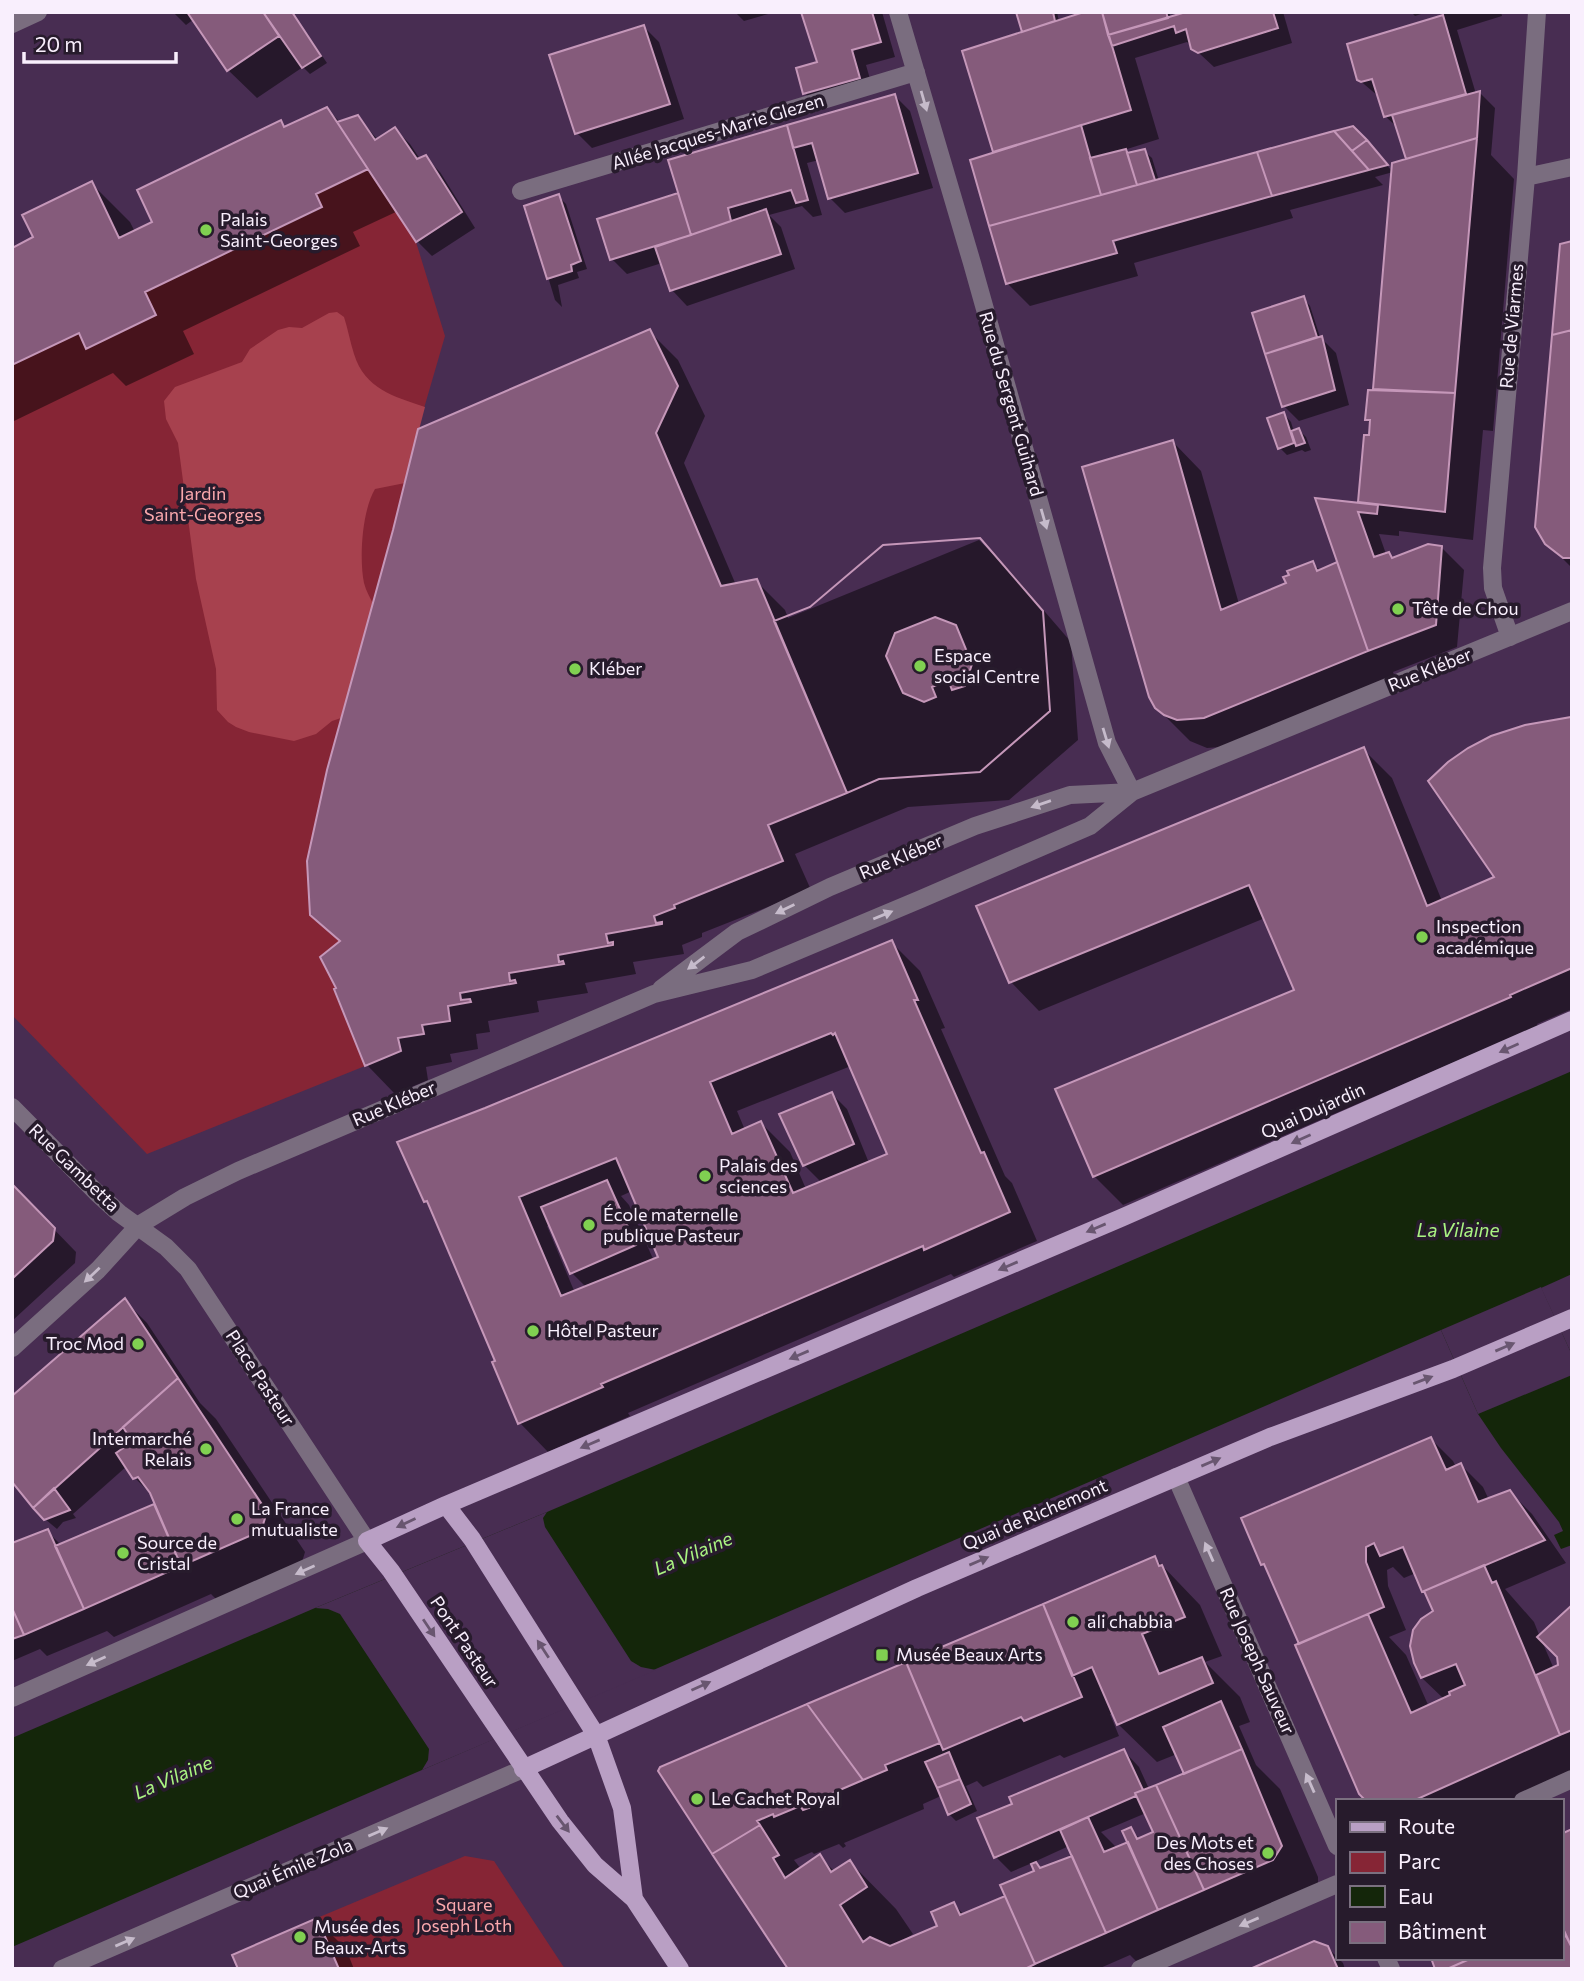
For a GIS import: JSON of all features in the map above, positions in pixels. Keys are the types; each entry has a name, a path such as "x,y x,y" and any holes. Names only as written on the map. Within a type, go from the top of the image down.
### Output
{"main road":[{"name":"Quai Dujardin","path":"367,1541 1071,1239 1572,1020"},
{"name":"Quai de Richemont","path":"523,1769 917,1588 1270,1437 1452,1369 1565,1321"},
{"path":"446,1505 472,1539 596,1735 622,1808 634,1899 680,1969"},
{"name":"Pont Pasteur","path":"367,1541 391,1572 523,1769 595,1866 634,1899"}],"street":[{"path":"12,24 38,12"},
{"name":"Rue du Sergent Guihard","path":"898,12 1107,743 1132,792"},
{"name":"Rue de Viarmes","path":"1510,637 1493,588 1492,568 1526,177 1537,12"},
{"name":"Allée Jacques-Marie Glezen","path":"521,191 916,72"},
{"path":"1526,177 1572,167"},
{"name":"Rue Kléber","path":"12,1348 98,1270 139,1225 185,1197 238,1171 654,994 752,970 1090,826 1132,792 1572,611"},
{"name":"Rue Kléber","path":"654,994 737,932 830,887 975,826 1070,795 1132,792"},
{"name":"Rue Gambetta","path":"12,1107 96,1192 119,1213 139,1225"},
{"name":"Place Pasteur","path":"139,1225 188,1269 367,1541"},
{"name":"Rue Joseph Sauveur","path":"1177,1477 1336,1844"},
{"path":"12,1698 367,1541"},
{"name":"Quai Émile Zola","path":"62,1969 523,1769"},
{"path":"1527,1799 1572,1779"},
{"path":"1140,1969 1336,1884"}],"green space":[{"name":"Jardin Saint-Georges","path":"368,169 416,242 445,336 327,770 307,861 310,915 340,941 320,957 336,988 334,990 365,1066 147,1154 12,1015 12,365 79,333 87,349 156,315 145,292 322,208 316,194"},
{"path":"337,312 344,317 354,354 365,376 382,390 425,407 405,483 375,489 367,509 362,548 363,573 373,604 341,718 332,721 316,734 294,741 236,727 217,710 216,669 196,579 178,443 166,419 164,401 175,387 242,362 250,349 278,330 302,328 329,313"},
{"name":"Square Joseph Loth","path":"465,1856 494,1861 565,1969 339,1969 317,1918"}],"water":[{"name":"La Vilaine","path":"1572,1071 1572,1274 1541,1288 1572,1355 1572,1545 1561,1549 1554,1535 1563,1531 1559,1522 1478,1414 1441,1330 12,1947 12,1738 547,1512"}],"pier":[{"path":"1541,1287 1572,1355 1572,1375 1478,1414 1441,1330"},
{"path":"547,1512 543,1518 545,1527 631,1661 641,1667 656,1670 422,1770 428,1760 429,1749 340,1614 315,1608"}],"building":[{"path":"187,12 263,12 279,36 227,71"},
{"path":"263,12 292,12 321,56 302,68"},
{"path":"801,12 872,12 881,42 852,50 860,78 803,94 796,68 817,62"},
{"path":"1016,12 1053,12 1055,21 1022,32"},
{"path":"1084,12 1102,12 1131,110 993,152 962,51"},
{"path":"1102,12 1166,12 1168,18 1108,35"},
{"path":"1186,12 1273,12 1278,28 1198,53 1191,49 1186,29 1176,33 1174,26 1112,46 1108,35"},
{"path":"1443,15 1466,94 1384,117 1372,79 1361,82 1357,80 1347,44"},
{"path":"644,25 670,104 575,134 549,55"},
{"path":"1480,91 1477,138 1406,159 1392,115"},
{"path":"895,94 918,173 828,199 812,143 793,148 787,125"},
{"name":"Palais Saint-Georges","path":"327,107 368,169 316,194 322,207 145,292 156,315 86,349 79,333 12,365 12,248 33,237 22,215 92,181 119,238 152,222 137,190 281,120 284,127"},
{"path":"358,115 375,140 395,127 417,159 426,155 462,212 416,242 337,122"},
{"path":"787,125 808,200 796,203 791,190 728,208 731,221 691,235 668,160"},
{"path":"1081,125 1101,195 989,226 970,160"},
{"path":"1353,126 1367,140 1352,151 1334,131"},
{"path":"1334,131 1369,170 1272,196 1257,152"},
{"path":"1477,138 1455,393 1373,389 1392,163"},
{"path":"1367,140 1388,165 1369,170 1352,151"},
{"path":"1126,149 1137,185 1101,195 1090,158"},
{"path":"1145,149 1155,180 1137,185 1127,153"},
{"path":"1257,152 1272,196 1113,241 1117,253 1006,284 989,226"},
{"path":"678,193 691,235 610,260 597,219"},
{"path":"559,194 581,261 571,265 572,271 547,279 524,206"},
{"path":"766,209 781,254 670,291 655,247"},
{"path":"1572,241 1572,330 1552,335 1560,244"},
{"path":"1304,296 1317,337 1265,354 1252,313"},
{"name":"Kléber","path":"650,329 678,386 656,433 721,586 757,579 847,793 768,825 783,861 674,905 675,908 654,916 656,923 662,924 606,934 608,943 613,942 613,945 558,955 559,962 563,961 564,964 509,973 510,981 515,980 516,983 460,993 461,1000 470,999 471,1002 448,1006 450,1021 422,1025 424,1034 398,1038 401,1051 365,1066 334,989 336,988 320,957 340,941 310,915 307,861 327,770 418,429"},
{"path":"1572,330 1572,558 1563,558 1545,544 1535,527 1552,335"},
{"path":"1322,336 1335,390 1282,407 1265,354"},
{"path":"1368,390 1455,393 1445,512 1358,502 1364,435 1369,435 1370,420 1365,420"},
{"path":"1284,412 1294,443 1278,449 1267,418"},
{"path":"1299,428 1305,443 1296,446 1291,431"},
{"path":"1173,440 1221,610 1286,583 1283,577 1289,575 1287,571 1313,561 1317,571 1337,562 1368,651 1204,718 1177,720 1155,708 1149,697 1082,467"},
{"path":"1315,498 1378,505 1377,514 1358,512 1374,557 1389,552 1392,558 1428,544 1442,546 1436,625 1368,651"},
{"name":"Espace social Centre","path":"980,538 1043,611 1050,711 980,772 879,779 847,793 774,621 810,607 883,545","holes":["935,617 956,625 972,664 965,686 952,690 948,680 932,687 936,697 924,702 903,693 886,656 895,633"]},
{"name":"Espace social Centre","path":"980,538 1043,611 1050,711 980,772 879,779 847,793 774,621 810,607 883,545"},
{"name":"Inspection académique","path":"1571,717 1572,968 1510,995 1511,997 1093,1177 1055,1089 1294,990 1249,885 1009,983 976,906 1364,747 1427,906 1494,877 1428,781 1448,762 1491,736 1525,725"},
{"name":"Palais des sciences","path":"892,940 918,1000 914,1000 1010,1212 924,1250 923,1246 601,1384 603,1387 518,1424 492,1362 495,1361 427,1201 424,1202 397,1142","holes":["835,1033 887,1154 793,1193 761,1121 732,1134 710,1082","616,1158 658,1257 561,1296 519,1197"]},
{"path":"832,1092 854,1144 803,1166 779,1114"},
{"path":"607,1180 636,1245 570,1274 541,1207"},
{"path":"12,1184 55,1228 53,1241 12,1279"},
{"path":"125,1298 178,1378 33,1508 12,1482 12,1396"},
{"path":"178,1378 267,1512 261,1531 181,1566 150,1493 138,1477 133,1479 116,1453 132,1442 123,1427"},
{"path":"1431,1437 1446,1470 1461,1463 1478,1502 1510,1490 1545,1540 1422,1592 1403,1547 1380,1556 1374,1543 1366,1547 1366,1562 1384,1607 1299,1644 1241,1518"},
{"path":"54,1488 70,1510 44,1520 33,1508"},
{"path":"154,1504 181,1566 84,1609 55,1546"},
{"path":"48,1529 84,1609 24,1635 12,1608 12,1543"},
{"path":"1155,1556 1159,1566 1162,1565 1185,1617 1142,1634 1159,1674 1202,1657 1213,1683 1117,1725 1092,1667 1072,1676 1043,1604"},
{"path":"1484,1565 1492,1583 1496,1581 1560,1735 1417,1799 1364,1799 1359,1794 1295,1645 1368,1614 1411,1713 1465,1685 1456,1664 1421,1678 1414,1663 1410,1646 1413,1630 1421,1619 1433,1611 1424,1591"},
{"path":"1043,1604 1082,1697 1024,1721 1021,1717 943,1750 906,1662"},
{"path":"1572,1605 1572,1730 1560,1735 1536,1675 1558,1665 1557,1657 1537,1637"},
{"path":"12,1608 24,1635 12,1639"},
{"path":"906,1662 940,1743 885,1765 887,1770 863,1780 807,1704"},
{"path":"1221,1701 1242,1749 1184,1774 1163,1727"},
{"path":"807,1704 863,1780 807,1804 809,1808 803,1810 800,1806 757,1821 760,1825 712,1854 658,1771 660,1767"},
{"path":"1124,1749 1143,1790 1135,1793 1136,1796 994,1858 977,1818 1012,1804 1009,1797"},
{"path":"1242,1749 1282,1846 1273,1860 1204,1890 1156,1785"},
{"path":"949,1752 960,1779 937,1788 925,1762"},
{"path":"960,1779 971,1804 948,1815 937,1788"},
{"path":"1156,1785 1204,1890 1158,1910 1122,1831 1131,1827 1137,1839 1153,1832 1135,1793"},
{"path":"1088,1817 1104,1852 1128,1842 1158,1910 1106,1933 1060,1830"},
{"path":"760,1825 779,1855 773,1858 785,1878 820,1854 831,1872 850,1860 867,1887 840,1905 863,1942 870,1937 890,1946 937,1926 931,1912 954,1902 960,1915 1005,1896 1035,1964 1025,1969 788,1969 712,1854"},
{"path":"1572,1829 1572,1948 1563,1928 1563,1833"},
{"path":"1072,1856 1106,1933 1035,1964 1000,1885 1034,1871 1031,1864 1036,1862 1040,1868"},
{"name":"Musée des Beaux-Arts","path":"317,1918 339,1969 238,1969 232,1955"},
{"path":"1566,1936 1572,1948 1572,1969 1447,1969 1467,1960 1563,1960 1563,1937"},
{"path":"1314,1941 1328,1946 1338,1969 1250,1969"},
{"path":"1432,1960 1467,1960 1447,1969 1435,1969"}],"place":[{"name":"Palais Saint-Georges","path":"206,230"},
{"name":"Tête de Chou","path":"1398,609"},
{"name":"Espace social Centre","path":"920,666"},
{"name":"Kléber","path":"575,669"},
{"name":"Inspection académique","path":"1422,937"},
{"name":"Palais des sciences","path":"705,1176"},
{"name":"École maternelle publique Pasteur","path":"589,1225"},
{"name":"Hôtel Pasteur","path":"533,1331"},
{"name":"Troc Mod","path":"138,1344"},
{"name":"Intermarché Relais","path":"206,1449"},
{"name":"La France mutualiste","path":"237,1519"},
{"name":"Source de Cristal","path":"123,1553"},
{"name":"ali chabbia","path":"1073,1622"},
{"name":"Musée Beaux Arts","path":"882,1655"},
{"name":"Le Cachet Royal","path":"697,1799"},
{"name":"Des Mots et des Choses","path":"1268,1853"},
{"name":"Musée des Beaux-Arts","path":"300,1937"}]}
